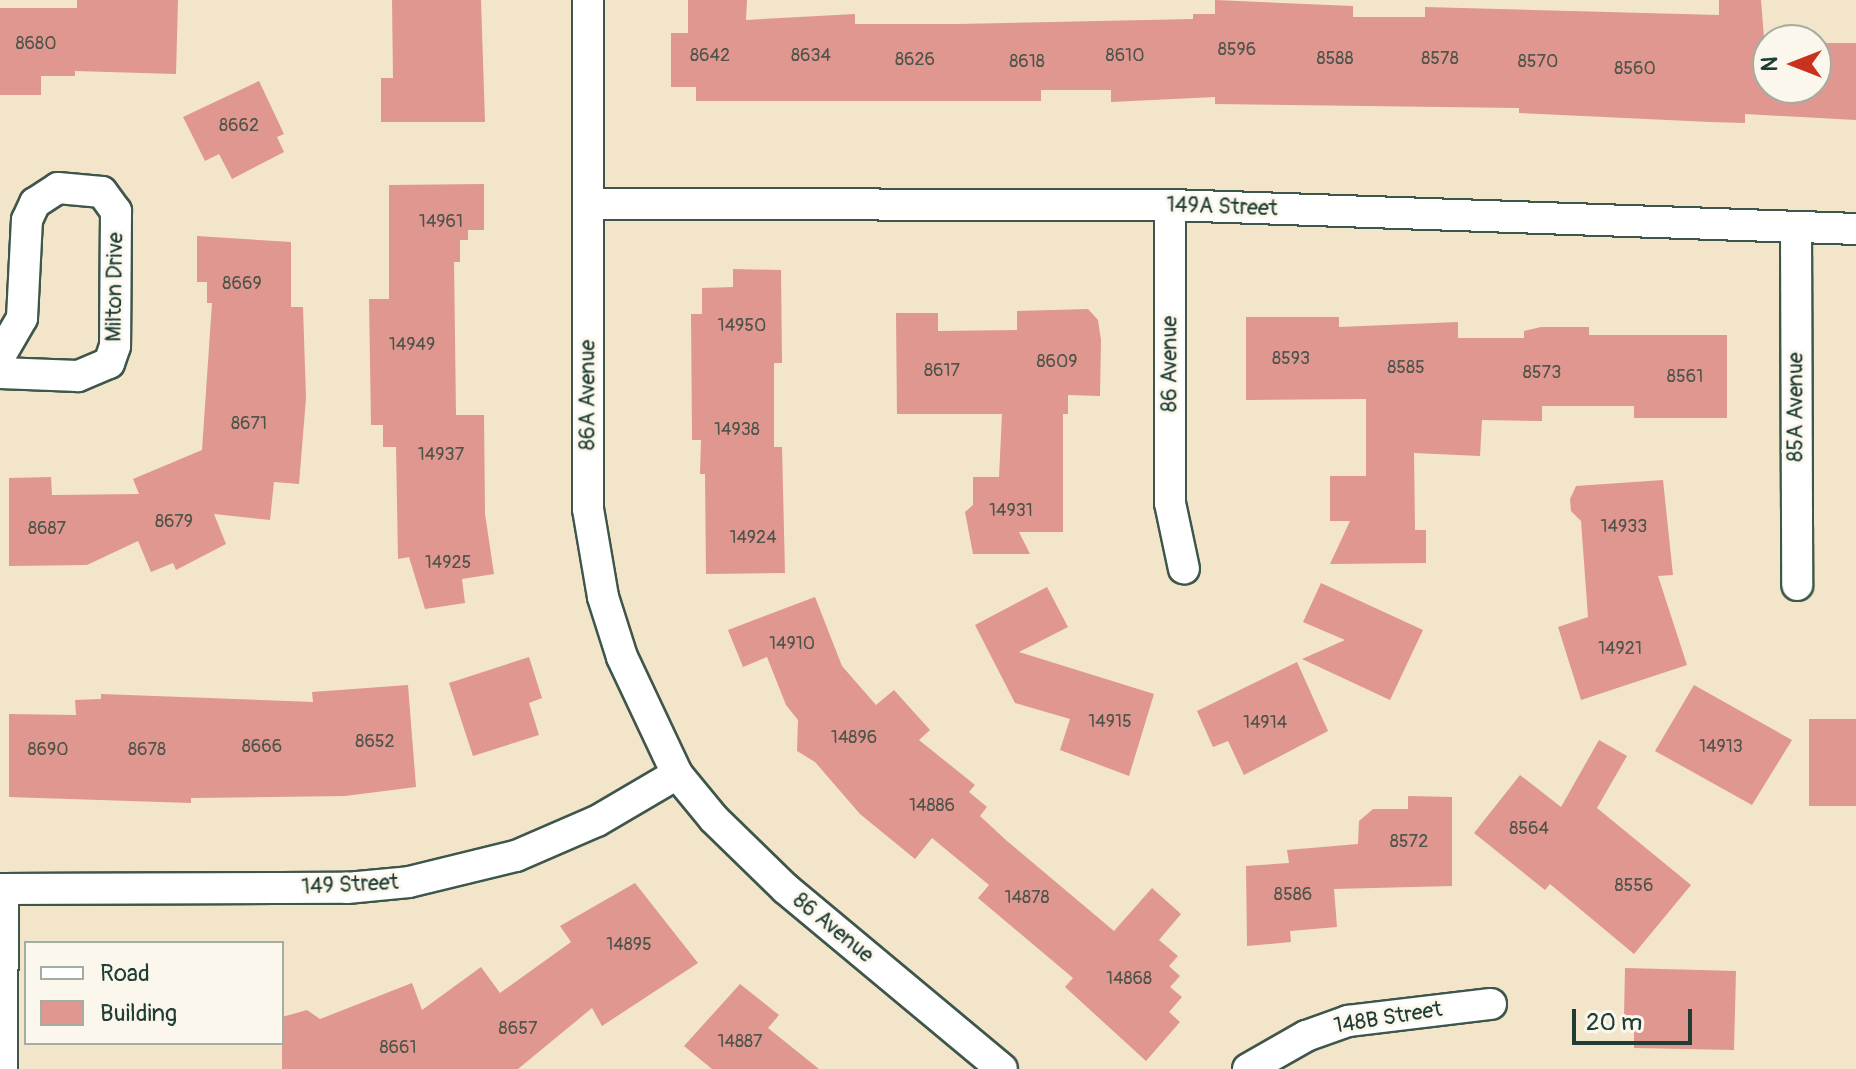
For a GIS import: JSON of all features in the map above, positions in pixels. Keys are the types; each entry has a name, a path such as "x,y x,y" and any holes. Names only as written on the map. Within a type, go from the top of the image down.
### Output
{"street":[{"name":"86A Avenue","path":"588,0 589,530 615,637 677,774"},
{"name":"Milton Drive","path":"0,356 22,318 27,220 35,203 58,188 102,192 116,211 115,346 109,363 78,376 0,373"},
{"name":"149A Street","path":"589,204 1170,205 1856,229"},
{"name":"86 Avenue","path":"1170,205 1170,503 1184,569"},
{"name":"85A Avenue","path":"1796,229 1797,585"},
{"name":"86 Avenue","path":"677,774 761,867 1002,1069"},
{"name":"149 Street","path":"1,889 347,888 409,882 516,856 597,821 677,774"},
{"path":"1,889 2,1069"},
{"name":"148B Street","path":"1248,1069 1306,1036 1348,1021 1491,1004"}],"building":[{"path":"77,0 178,0 176,74 75,71 75,76 41,76 41,95 0,95 0,8 77,8"},
{"path":"392,0 481,0 485,122 381,122 381,78 393,78"},
{"path":"688,0 747,0 746,20 855,14 855,24 957,24 1193,19 1193,14 1215,14 1215,0 1353,6 1353,17 1425,17 1425,7 1719,15 1719,0 1761,0 1763,24 1752,24 1752,104 1832,104 1832,43 1856,43 1856,120 1745,114 1745,123 1710,122 1519,113 1519,108 1215,104 1215,97 1111,102 1111,90 1041,90 1041,101 696,101 696,87 671,87 671,33 688,33"},
{"path":"259,81 284,134 277,137 284,152 232,179 219,154 205,161 183,117"},
{"path":"484,184 484,230 468,230 468,240 460,240 460,262 454,262 456,415 484,415 485,514 494,574 462,579 465,603 425,609 409,557 398,559 396,447 383,447 383,425 371,425 369,299 389,299 389,185"},
{"path":"197,236 291,242 291,307 303,307 306,398 299,484 274,482 270,520 214,514 226,544 176,570 173,563 151,572 138,541 87,565 9,566 9,478 51,477 52,495 139,494 133,479 202,450 212,303 207,303 207,282 197,282"},
{"path":"733,269 781,270 782,363 774,363 774,447 782,447 785,573 706,574 705,474 700,474 701,440 692,440 691,314 702,314 702,288 733,287"},
{"path":"1088,309 1098,320 1101,340 1100,396 1068,395 1068,414 1063,414 1063,532 1019,532 1030,554 973,554 965,512 973,505 973,477 999,477 1002,414 897,414 896,313 938,313 938,331 1017,330 1017,311"},
{"path":"1246,317 1339,317 1339,327 1458,322 1458,338 1524,338 1524,331 1541,327 1589,327 1589,335 1727,335 1727,418 1634,418 1634,406 1542,406 1542,421 1482,420 1480,456 1414,453 1415,530 1426,530 1426,563 1330,564 1350,521 1330,521 1330,476 1366,476 1366,399 1246,400"},
{"path":"1663,480 1673,575 1658,576 1687,665 1581,700 1558,627 1588,617 1581,521 1571,511 1570,499 1576,486"},
{"path":"1321,583 1423,630 1390,700 1302,659 1345,640 1303,622"},
{"path":"1047,587 1068,627 1019,652 1154,694 1129,776 1060,750 1070,719 1015,703 975,625"},
{"path":"815,597 842,666 876,705 894,690 930,730 919,740 975,785 969,792 987,807 980,816 1007,841 1114,931 1152,888 1181,914 1159,940 1178,956 1169,966 1180,976 1170,987 1182,997 1169,1012 1180,1022 1146,1061 1065,987 1073,978 978,898 989,885 932,838 915,859 860,814 815,762 797,751 798,720 786,705 767,657 743,667 728,630"},
{"path":"529,657 542,698 529,703 539,735 473,756 449,683"},
{"path":"1297,662 1328,731 1244,775 1228,741 1213,747 1197,711"},
{"path":"408,685 416,787 345,796 191,798 191,803 9,797 9,714 76,715 75,700 101,699 101,694 313,702 312,692"},
{"path":"1694,685 1792,740 1752,805 1655,751"},
{"path":"1809,719 1856,719 1856,806 1809,806"},
{"path":"1599,740 1627,756 1597,808 1691,885 1634,954 1550,884 1545,890 1474,833 1520,775 1561,807"},
{"path":"1408,796 1452,797 1452,886 1334,889 1337,927 1290,931 1291,942 1247,946 1246,866 1289,863 1287,850 1358,844 1359,821 1373,809 1408,809"},
{"path":"635,883 698,963 602,1026 592,1008 518,1069 282,1069 284,1016 307,1010 320,1019 412,983 422,1010 481,967 500,993 571,942 560,926"},
{"path":"1625,968 1736,971 1734,1050 1634,1048 1634,1017 1624,1016"},
{"path":"740,984 779,1015 768,1028 819,1069 712,1069 684,1046"}]}
